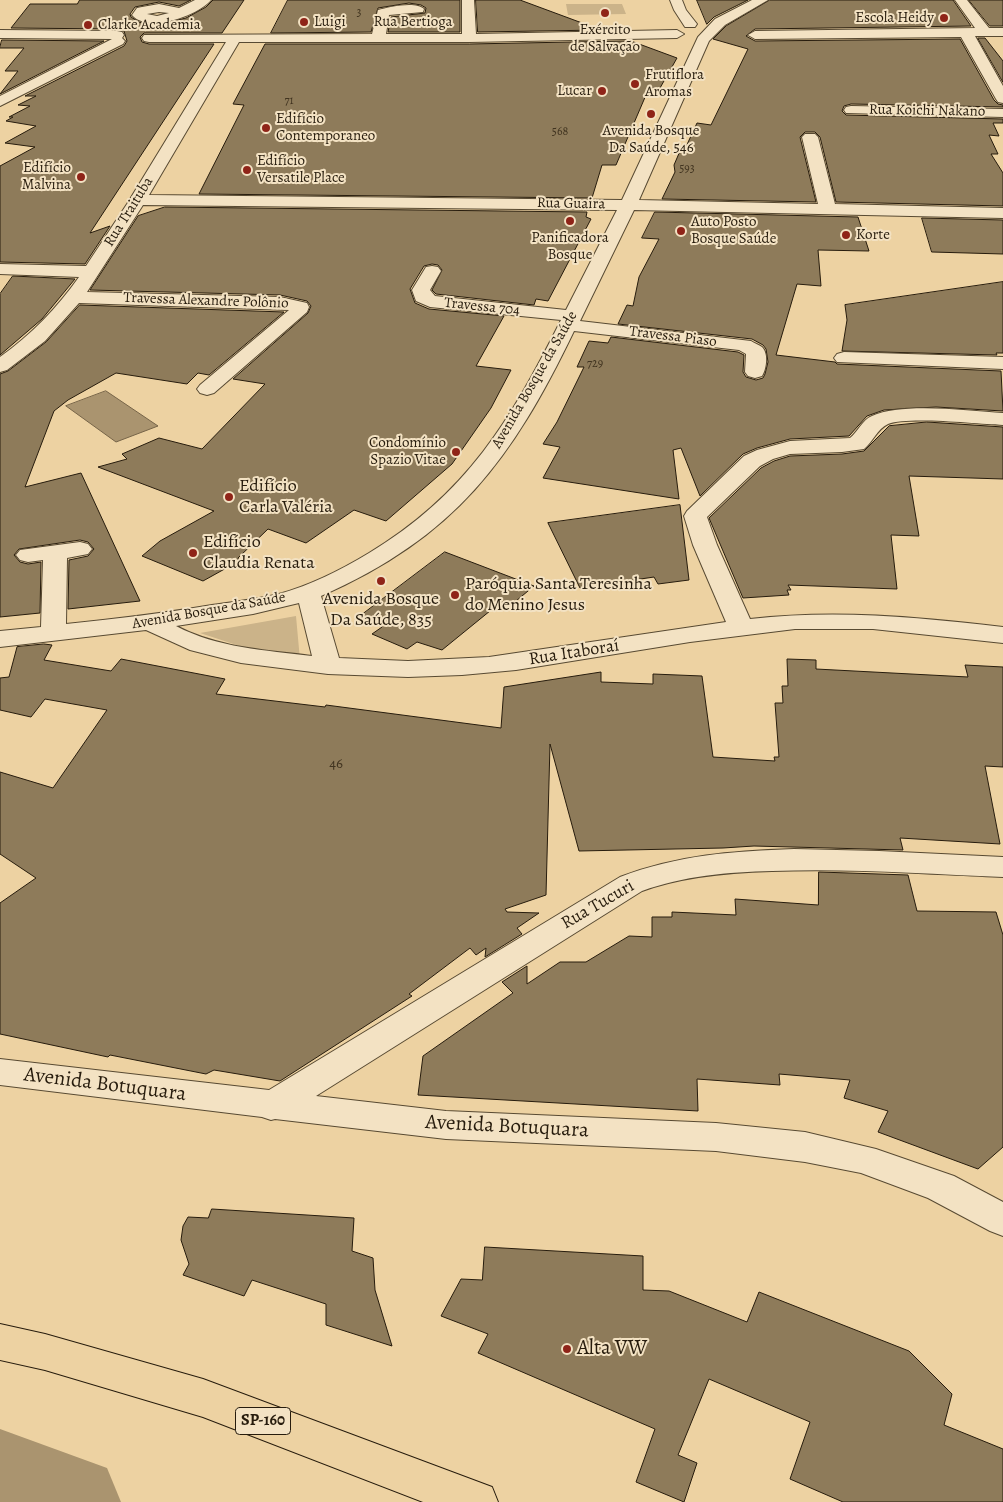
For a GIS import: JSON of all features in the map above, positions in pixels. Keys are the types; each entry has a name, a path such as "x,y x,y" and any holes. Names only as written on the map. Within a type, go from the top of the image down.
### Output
{"main road":[{"name":"SP-160","path":"0,1342 45,1352 203,1398 477,1502"}],"street":[{"path":"0,34 136,29 173,17 205,0"},
{"path":"468,0 470,38"},
{"path":"676,0 680,10 690,24"},
{"name":"Avenida Bosque da Saúde","path":"0,639 150,622 260,605 308,593 386,554 435,517 479,472 514,423 570,320 708,46 707,36 720,22 762,0"},
{"path":"961,1 986,33"},
{"path":"0,102 136,29 168,8 176,13 173,17"},
{"path":"378,38 382,13 392,10 418,9"},
{"path":"708,46 683,40 677,34 678,29 690,24 720,22 743,27 755,35 1003,32"},
{"path":"331,38 333,24"},
{"name":"Rua Bertioga","path":"136,29 235,38 470,38 677,34"},
{"path":"966,33 1003,99"},
{"path":"743,44 753,39 755,35"},
{"name":"Rua Traituba","path":"0,366 28,346 49,327 75,296 138,200 235,38"},
{"name":"Rua Koichi Nakano","path":"851,110 1003,113"},
{"path":"810,137 828,210"},
{"name":"Rua Guaira","path":"138,200 628,205 1003,213"},
{"path":"0,269 92,272"},
{"name":"Travessa 704","path":"432,271 421,290 423,297 430,301 570,320"},
{"name":"Travessa Alexandre Polônio","path":"75,296 280,303 300,307 298,312 207,389"},
{"name":"Travessa Piaso","path":"570,320 744,345 755,351 755,372"},
{"path":"844,358 1003,363"},
{"path":"741,627 705,546 695,516 752,461 763,454 782,448 856,444 862,440 872,425 887,417 920,416 1003,419"},
{"path":"28,555 80,549"},
{"path":"53,633 55,552"},
{"path":"308,593 328,666"},
{"name":"Rua Itaboraí","path":"150,622 184,640 246,656 328,666 396,670 443,669 515,662 741,627 796,622 875,621 1003,635"},
{"name":"Rua Tucuri","path":"271,1106 597,904 631,884 640,881 669,872 706,865 767,860 1003,867"},
{"name":"Avenida Botuquara","path":"0,1072 271,1106 446,1125 716,1137 805,1147 862,1159 940,1187 1003,1220"}],"shaded area":[{"path":"566,4 622,4 626,14 568,15"},
{"path":"106,391 158,426 116,442 66,406"},
{"path":"296,616 300,660 255,651 200,633"}],"building":[{"path":"80,0 191,0 179,6 159,2 135,7 130,14 131,17 149,25 186,18 206,7 213,0 244,0 222,33 144,33 140,37 142,42 149,44 214,44 90,233 110,226 85,264 0,262 0,166 35,147 5,143 36,126 6,121 13,117 9,117 30,106 18,105 36,96 25,96 124,46 127,41 124,31 117,29 11,28 30,4 77,4"},
{"path":"288,0 460,0 460,32 388,32 391,17 425,13 426,8 409,3 378,8 371,32 271,33"},
{"path":"476,0 520,0 601,30 478,32"},
{"path":"697,0 748,0 714,17 707,24"},
{"path":"770,0 953,0 971,26 755,29 746,36 755,41 960,39 994,100 998,104 1003,105 1003,107 851,104 844,106 842,111 846,115 1003,119 1003,123 993,123 999,136 989,135 998,154 991,154 1003,173 1003,206 836,202 820,137 815,132 805,132 800,137 816,202 662,199 675,172 674,165 680,151 684,151 697,123 711,125 748,49 713,39 726,26"},
{"path":"969,0 1003,0 1003,26 990,26"},
{"path":"978,38 985,38 1003,61 1003,82"},
{"path":"2,40 104,41 0,94 18,71 5,71 24,48 0,48"},
{"path":"631,41 677,58 660,88 649,88 616,165 602,165 592,198 199,194 244,105 233,104 265,44 469,44"},
{"path":"165,207 587,212 586,217 591,219 548,301 536,299 534,305 436,294 432,290 442,270 438,265 432,264 424,266 410,289 415,303 429,309 504,316 476,366 511,370 491,408 452,464 386,521 354,510 306,543 268,529 238,558 239,561 203,581 142,556 160,541 214,511 98,467 127,459 122,454 159,438 202,449 265,384 233,379 308,313 311,306 307,301 280,295 90,290 138,216"},
{"path":"655,212 858,217 869,251 818,250 821,286 797,284 776,355 835,362 837,364 1001,371 1003,411 936,407 884,410 867,416 849,436 790,439 743,454 700,496 681,448 673,450 679,499 543,478 560,447 543,444 557,422 584,367 577,367 589,341 608,343 611,337 738,352 744,355 743,372 746,377 756,380 763,378 765,374 768,362 766,349 763,345 752,339 618,324 627,305 633,306 639,277 659,239 642,238"},
{"path":"922,218 1003,220 1003,254 932,252"},
{"path":"13,276 75,279 42,319 0,355 0,294"},
{"path":"1003,282 1003,353 996,353 997,355 842,351 847,320 845,305"},
{"path":"80,305 284,312 209,375 198,373 187,384 116,373 68,400 54,411 25,487 81,473 140,601 68,609 69,560 88,556 94,549 88,542 80,540 19,549 14,555 20,562 28,564 41,562 40,613 0,617 0,374 8,371 46,342"},
{"path":"927,422 1003,427 1003,479 909,476 919,536 891,535 897,589 788,585 791,590 787,590 789,595 743,598 709,518 761,468 790,456 842,454 864,451 889,426"},
{"path":"680,505 689,580 658,584 654,577 580,588 548,523"},
{"name":"Paróquia Santa Teresinha do Menino Jesus","path":"445,552 534,586 510,606 501,602 442,650 417,642 407,649 372,634 382,627 359,617"},
{"path":"52,645 44,660 111,671 121,659 225,679 216,694 325,707 326,705 501,728 504,687 601,672 601,682 653,684 653,674 702,676 713,757 775,761 774,757 779,757 775,703 783,703 782,686 788,686 787,659 816,660 816,669 968,677 965,665 1003,667 1003,767 985,766 1000,844 900,838 903,850 754,846 579,851 550,744 546,895 505,909 507,912 539,913 517,928 522,934 485,957 486,948 476,955 470,948 409,994 412,996 280,1081 214,1070 206,1074 110,1055 108,1057 0,1034 0,903 36,878 0,854 0,772 53,788 107,710 45,699 31,717 0,710 0,678 9,677 17,647"},
{"path":"819,872 908,875 917,911 996,912 1003,935 1003,1147 978,1169 878,1132 888,1111 844,1098 850,1080 779,1074 780,1085 697,1079 698,1111 418,1095 423,1056 513,993 502,982 527,966 527,984 560,962 586,962 629,936 652,937 652,917 672,917 672,912 736,915 735,899 818,905"},
{"path":"212,1209 354,1218 352,1251 373,1258 375,1290 392,1346 326,1325 326,1304 252,1280 244,1296 183,1275 189,1264 181,1240 183,1226 188,1217 208,1218"},
{"path":"485,1247 643,1256 643,1290 669,1291 747,1322 759,1292 909,1351 952,1394 944,1425 1003,1449 1003,1502 843,1502 790,1479 810,1422 709,1379 678,1455 697,1463 684,1502 636,1482 655,1429 478,1353 488,1334 441,1316 461,1279 482,1280"}],"waterway":[{"path":"0,1476 72,1502"}],"place":[{"name":"Exército de Salvação","path":"605,13"},
{"name":"Escola Heidy","path":"944,18"},
{"name":"Luigi","path":"304,22"},
{"name":"Clarke Academia","path":"88,25"},
{"name":"Frutiflora Aromas","path":"635,84"},
{"name":"Lucar","path":"602,91"},
{"name":"Avenida Bosque Da Saúde, 546","path":"651,114"},
{"name":"Edifício Contemporaneo","path":"266,128"},
{"name":"Edifício Versatile Place","path":"247,170"},
{"name":"Edifício Malvina","path":"81,177"},
{"name":"Panificadora Bosque","path":"570,221"},
{"name":"Auto Posto Bosque Saúde","path":"681,231"},
{"name":"Korte","path":"846,235"},
{"name":"Condomínio Spazio Vitae","path":"456,452"},
{"name":"Edifício Carla Valéria","path":"229,497"},
{"name":"Edifício Claudia Renata","path":"193,553"},
{"name":"Avenida Bosque Da Saúde, 835","path":"381,581"},
{"name":"Paróquia Santa Teresinha do Menino Jesus","path":"455,595"},
{"name":"Alta VW","path":"567,1349"}]}
